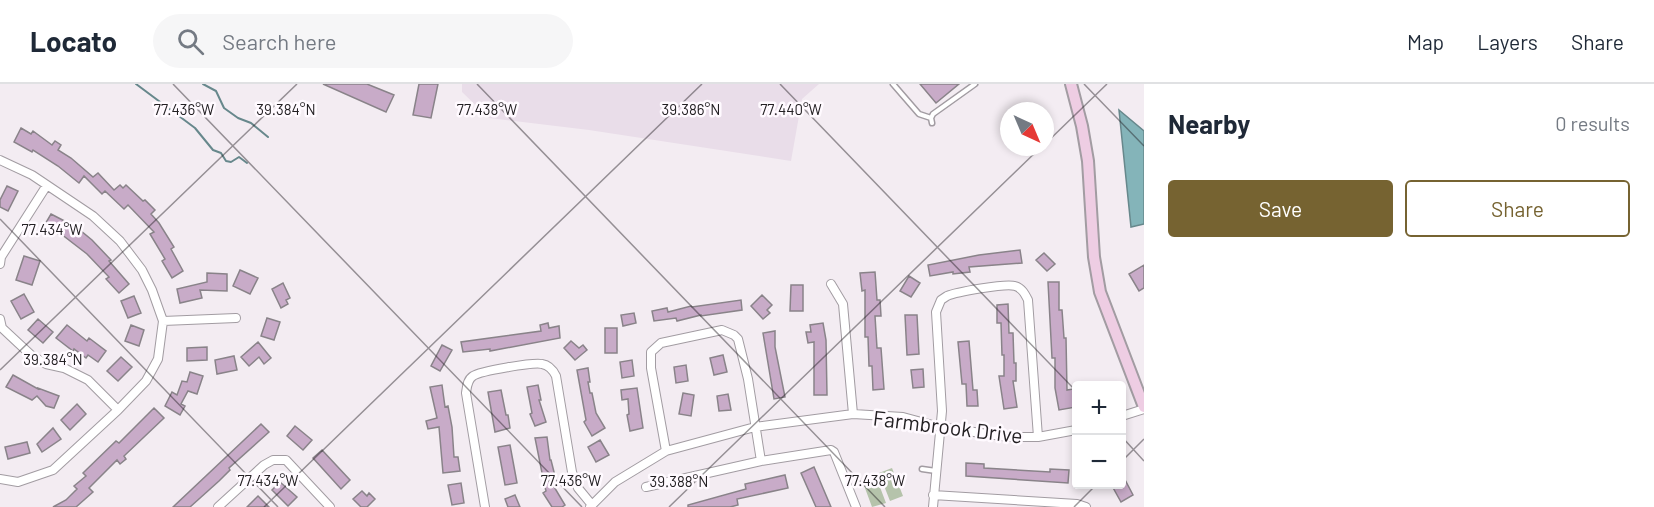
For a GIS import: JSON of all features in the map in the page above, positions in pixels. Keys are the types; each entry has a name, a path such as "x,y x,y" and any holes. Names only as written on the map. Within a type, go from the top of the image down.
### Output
{"main road":[{"path":"1071,84 1082,126 1088,162 1094,257 1100,292 1144,408"}],"street":[{"path":"0,160 14,165 93,216 120,241 142,270 163,321 158,359 146,381 118,410 53,470 18,482 0,479"},
{"path":"0,264 1,257 47,185"},
{"path":"831,284 843,304 853,414"},
{"path":"933,507 942,411 936,319 941,300 953,294 1009,284 1021,289 1028,300 1038,437"},
{"path":"163,321 236,318"},
{"path":"0,319 2,328 31,355 46,364 64,368 88,380 118,410"},
{"path":"666,450 651,368 651,352 661,343 722,330 738,339 748,379 761,461"},
{"path":"485,507 466,393 469,381 472,376 490,371 538,363 549,367 556,376 572,472 578,488 591,506"},
{"path":"1126,415 1144,408"},
{"name":"Farmbrook Drive","path":"591,506 615,482 666,450 755,427 853,414 903,417 940,427 1008,437 1038,437 1072,431"},
{"path":"646,487 761,461 831,450 856,507"},
{"path":"218,507 264,465 273,460 286,460 330,507"},
{"path":"933,495 1077,504 1086,507"}],"lane":[{"path":"892,84 919,114 931,120 933,114 975,84"},
{"path":"969,88 973,94"},
{"path":"922,469 936,471"}],"shaded area":[{"path":"462,84 819,84 802,99 791,161 589,130 489,118 462,92"}],"green space":[{"path":"892,468 903,496 890,501 879,473"},
{"path":"875,474 886,503 872,507 862,480"}],"water":[{"path":"1119,110 1144,131 1144,224 1131,227"}],"building":[{"path":"323,84 367,84 394,95 386,112"},
{"path":"419,84 438,84 431,118 413,115"},
{"path":"920,84 959,84 936,103"},
{"path":"21,128 31,134 33,131 52,145 55,141 61,145 58,150 93,177 98,173 114,190 120,185 123,188 126,185 143,201 145,200 155,210 151,214 174,247 171,249 183,271 172,278 162,261 165,259 150,234 154,232 128,205 124,209 105,191 102,194 84,176 79,183 33,150 32,152 14,142"},
{"path":"7,186 18,191 8,211 0,207 0,200"},
{"path":"51,214 76,227 92,240 129,284 119,293 106,279 109,277 87,254 61,234 44,226"},
{"path":"1020,250 1022,263 969,267 970,272 930,276 928,265"},
{"path":"1044,253 1055,264 1047,271 1036,260"},
{"path":"24,256 40,261 32,285 16,280"},
{"path":"1144,265 1144,288 1139,291 1129,274"},
{"path":"240,270 258,278 250,294 233,286"},
{"path":"875,272 877,300 880,300 881,316 875,316 877,348 881,348 884,389 873,390 868,337 865,337 865,290 862,291 860,273"},
{"path":"207,273 227,274 227,291 200,290 202,298 180,303 177,289 207,282"},
{"path":"909,276 920,283 911,297 900,291"},
{"path":"1048,282 1059,282 1059,310 1062,310 1064,338 1066,338 1067,390 1072,389 1072,408 1059,410 1055,388 1055,358 1052,358"},
{"path":"283,283 290,298 286,300 288,304 281,308 272,289"},
{"path":"791,285 803,285 803,311 790,311"},
{"path":"24,294 34,312 21,319 11,301"},
{"path":"762,295 772,305 767,310 770,313 763,319 751,306"},
{"path":"134,296 141,313 128,318 121,301"},
{"path":"741,300 742,310 701,315 677,321 676,318 654,321 652,311 667,308 668,312 691,306"},
{"path":"1008,304 1009,333 1013,333 1014,363 1016,363 1016,381 1013,381 1017,407 1004,409 999,376 1004,376 1004,355 1002,355 1001,323 997,323 997,305"},
{"path":"634,313 636,323 623,326 621,315"},
{"path":"905,315 917,315 919,354 907,355"},
{"path":"267,318 280,322 274,340 261,336"},
{"path":"38,319 53,332 43,343 28,330"},
{"path":"548,323 549,328 559,326 560,338 490,351 490,349 463,352 461,342 541,331 540,325"},
{"path":"823,323 826,340 827,395 814,395 814,342 808,343 806,332 811,332 810,325"},
{"path":"67,325 87,341 89,338 106,351 98,362 88,355 86,358 74,349 73,351 56,338"},
{"path":"131,325 144,330 139,346 125,341"},
{"path":"605,328 617,328 617,353 605,353"},
{"path":"775,331 775,347 785,397 774,399 763,333"},
{"path":"571,341 579,348 583,345 587,350 575,360 564,348"},
{"path":"969,341 973,390 977,390 978,406 967,406 966,384 962,384 958,342"},
{"path":"258,342 271,358 264,364 259,357 249,366 241,357"},
{"path":"442,345 452,350 440,371 431,366"},
{"path":"207,347 207,360 187,361 187,348"},
{"path":"723,355 727,372 714,375 710,358"},
{"path":"234,356 237,370 217,374 215,360"},
{"path":"121,357 132,367 118,381 107,371"},
{"path":"632,360 634,376 622,378 620,362"},
{"path":"686,365 688,381 676,383 674,367"},
{"path":"588,368 590,393 592,393 596,413 605,428 592,436 584,422 586,420 577,370"},
{"path":"923,369 924,387 913,388 911,370"},
{"path":"190,372 203,376 197,394 188,391 181,404 185,406 180,415 165,406 172,392 177,395 182,381 187,382"},
{"path":"13,375 38,389 59,396 54,408 46,406 37,396 32,400 6,387"},
{"path":"442,385 445,407 448,406 452,427 454,457 458,457 460,471 443,473 439,427 428,429 426,421 437,418 430,387"},
{"path":"538,385 541,400 539,400 546,422 535,426 530,414 532,413 527,387"},
{"path":"637,388 643,428 630,431 627,415 629,414 628,399 622,400 621,390"},
{"path":"501,390 510,428 495,432 488,392"},
{"path":"683,393 694,395 691,416 679,414"},
{"path":"728,394 731,410 719,411 717,396"},
{"path":"77,404 86,414 70,430 61,420"},
{"path":"154,408 164,418 124,456 126,459 120,464 117,460 89,488 93,492 76,507 53,507 66,500 77,489 74,486 86,476 83,473 116,441 119,443"},
{"path":"261,424 269,432 229,468 230,470 219,481 190,507 173,507"},
{"path":"295,426 312,440 303,450 287,436"},
{"path":"53,428 61,439 42,452 37,444"},
{"path":"547,437 555,476 543,478 535,438"},
{"path":"600,440 609,455 596,462 588,447"},
{"path":"27,442 30,453 8,459 5,447"},
{"path":"510,445 517,483 505,485 498,447"},
{"path":"322,450 350,480 341,489 313,458"},
{"path":"966,463 984,464 984,468 1050,472 1050,469 1069,470 1068,483 966,476"},
{"path":"814,467 831,507 816,507 801,473"},
{"path":"785,475 788,488 737,499 738,505 688,507 688,505 746,489 745,484"},
{"path":"550,480 565,505 562,507 552,507 543,493 546,491 544,483"},
{"path":"280,482 297,497 288,506 272,490"},
{"path":"1126,482 1133,495 1121,502 1114,489 1126,489"},
{"path":"461,483 464,503 452,505 448,485"},
{"path":"362,491 367,496 369,493 375,499 367,507 361,507 353,499"},
{"path":"515,495 520,507 508,507 505,499"},
{"path":"258,496 269,507 247,507"}],"waterway":[{"path":"136,84 195,128 213,150 221,153 226,161 231,162 239,157 247,163"},
{"path":"203,84 216,91 224,108 238,118 251,123 268,137"}]}
